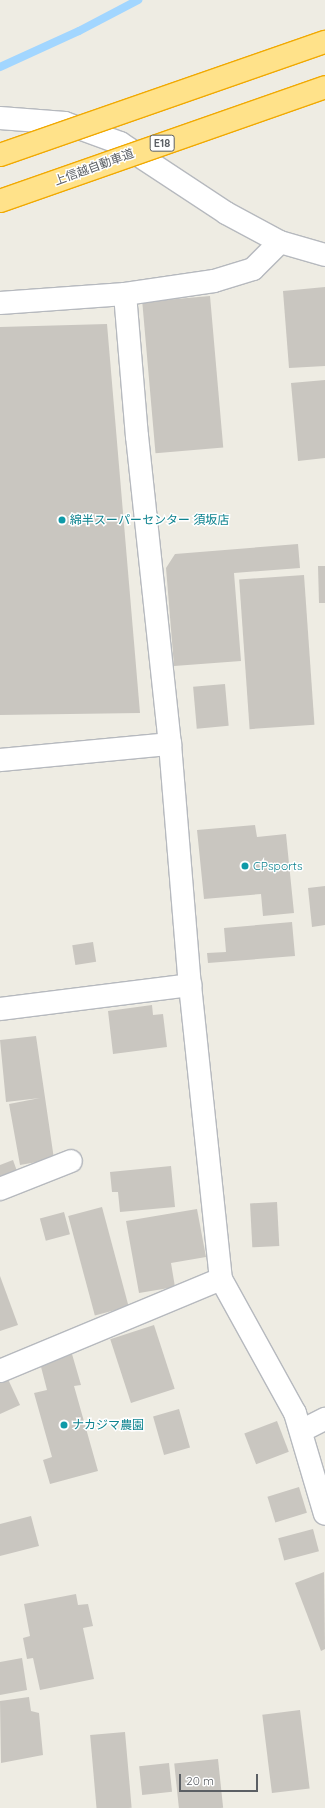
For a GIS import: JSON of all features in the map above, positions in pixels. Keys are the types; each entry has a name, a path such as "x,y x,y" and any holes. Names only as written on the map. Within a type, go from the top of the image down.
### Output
{"highway":[{"path":"0,155 325,42"},
{"name":"上信越自動車道","path":"0,201 325,87"}],"street":[{"path":"0,118 65,123 120,143 226,213 280,242 325,255"},
{"path":"0,302 125,294 214,281 253,269 280,242"},
{"path":"125,294 137,436 170,744 190,985 221,1279 295,1413 325,1514"},
{"path":"0,760 170,744"},
{"path":"0,1009 190,985"},
{"path":"0,1189 71,1161"},
{"path":"0,1371 221,1279"},
{"path":"301,1431 325,1419"}],"building":[{"path":"325,287 325,366 289,368 283,291"},
{"path":"210,296 223,447 156,453 142,302"},
{"name":"綿半スーパーセンター 須坂店","path":"107,324 140,713 0,715 0,327"},
{"path":"325,380 325,458 298,461 291,383"},
{"path":"298,544 300,568 234,573 241,661 174,666 166,568 175,554"},
{"path":"318,566 325,566 325,603 319,603"},
{"path":"304,575 314,725 250,729 239,580"},
{"path":"225,684 229,726 197,729 193,687"},
{"name":"CPsports","path":"255,825 257,837 286,834 294,913 263,916 261,894 204,899 197,830"},
{"path":"325,886 325,925 312,927 308,888"},
{"path":"292,922 295,956 208,963 207,953 226,952 224,928"},
{"path":"93,942 96,962 75,965 72,945"},
{"path":"152,1005 153,1015 163,1014 167,1047 113,1054 108,1011"},
{"path":"36,1036 54,1159 20,1165 9,1104 40,1098 6,1102 0,1040"},
{"path":"13,1160 18,1174 0,1181 0,1165"},
{"path":"171,1166 175,1207 120,1212 118,1192 112,1192 110,1172"},
{"path":"277,1202 279,1246 252,1247 250,1203"},
{"path":"102,1207 129,1306 95,1316 68,1216"},
{"path":"197,1209 206,1257 171,1263 175,1287 139,1293 126,1221"},
{"path":"64,1212 70,1234 46,1241 40,1218"},
{"path":"0,1276 18,1325 0,1331"},
{"path":"154,1325 175,1389 131,1403 110,1339"},
{"name":"ナカジマ農園","path":"72,1354 81,1385 74,1386 98,1471 50,1484 43,1460 52,1457 34,1393 47,1390 40,1363"},
{"path":"7,1377 20,1405 0,1414 0,1380"},
{"path":"179,1409 190,1447 164,1455 153,1416"},
{"path":"277,1421 289,1452 256,1464 244,1434"},
{"path":"299,1487 307,1513 275,1522 267,1497"},
{"path":"31,1516 39,1546 0,1556 0,1524"},
{"path":"313,1529 319,1551 284,1561 278,1538"},
{"path":"324,1572 325,1649 321,1651 295,1583"},
{"path":"76,1594 78,1605 88,1604 93,1626 83,1628 94,1679 40,1690 33,1658 27,1659 23,1638 30,1636 24,1604"},
{"path":"22,1658 27,1690 0,1695 0,1662"},
{"path":"29,1697 31,1711 39,1713 43,1755 1,1763 0,1701"},
{"path":"300,1710 310,1788 272,1793 262,1715"},
{"path":"125,1732 132,1808 97,1808 90,1735"},
{"path":"218,1759 223,1808 179,1808 174,1764"},
{"path":"169,1763 172,1792 142,1795 139,1766"}],"waterway":[{"path":"0,67 79,31 138,0"}],"place":[{"name":"綿半スーパーセンター 須坂店","path":"62,520"},
{"name":"CPsports","path":"245,866"},
{"name":"ナカジマ農園","path":"64,1425"}]}
